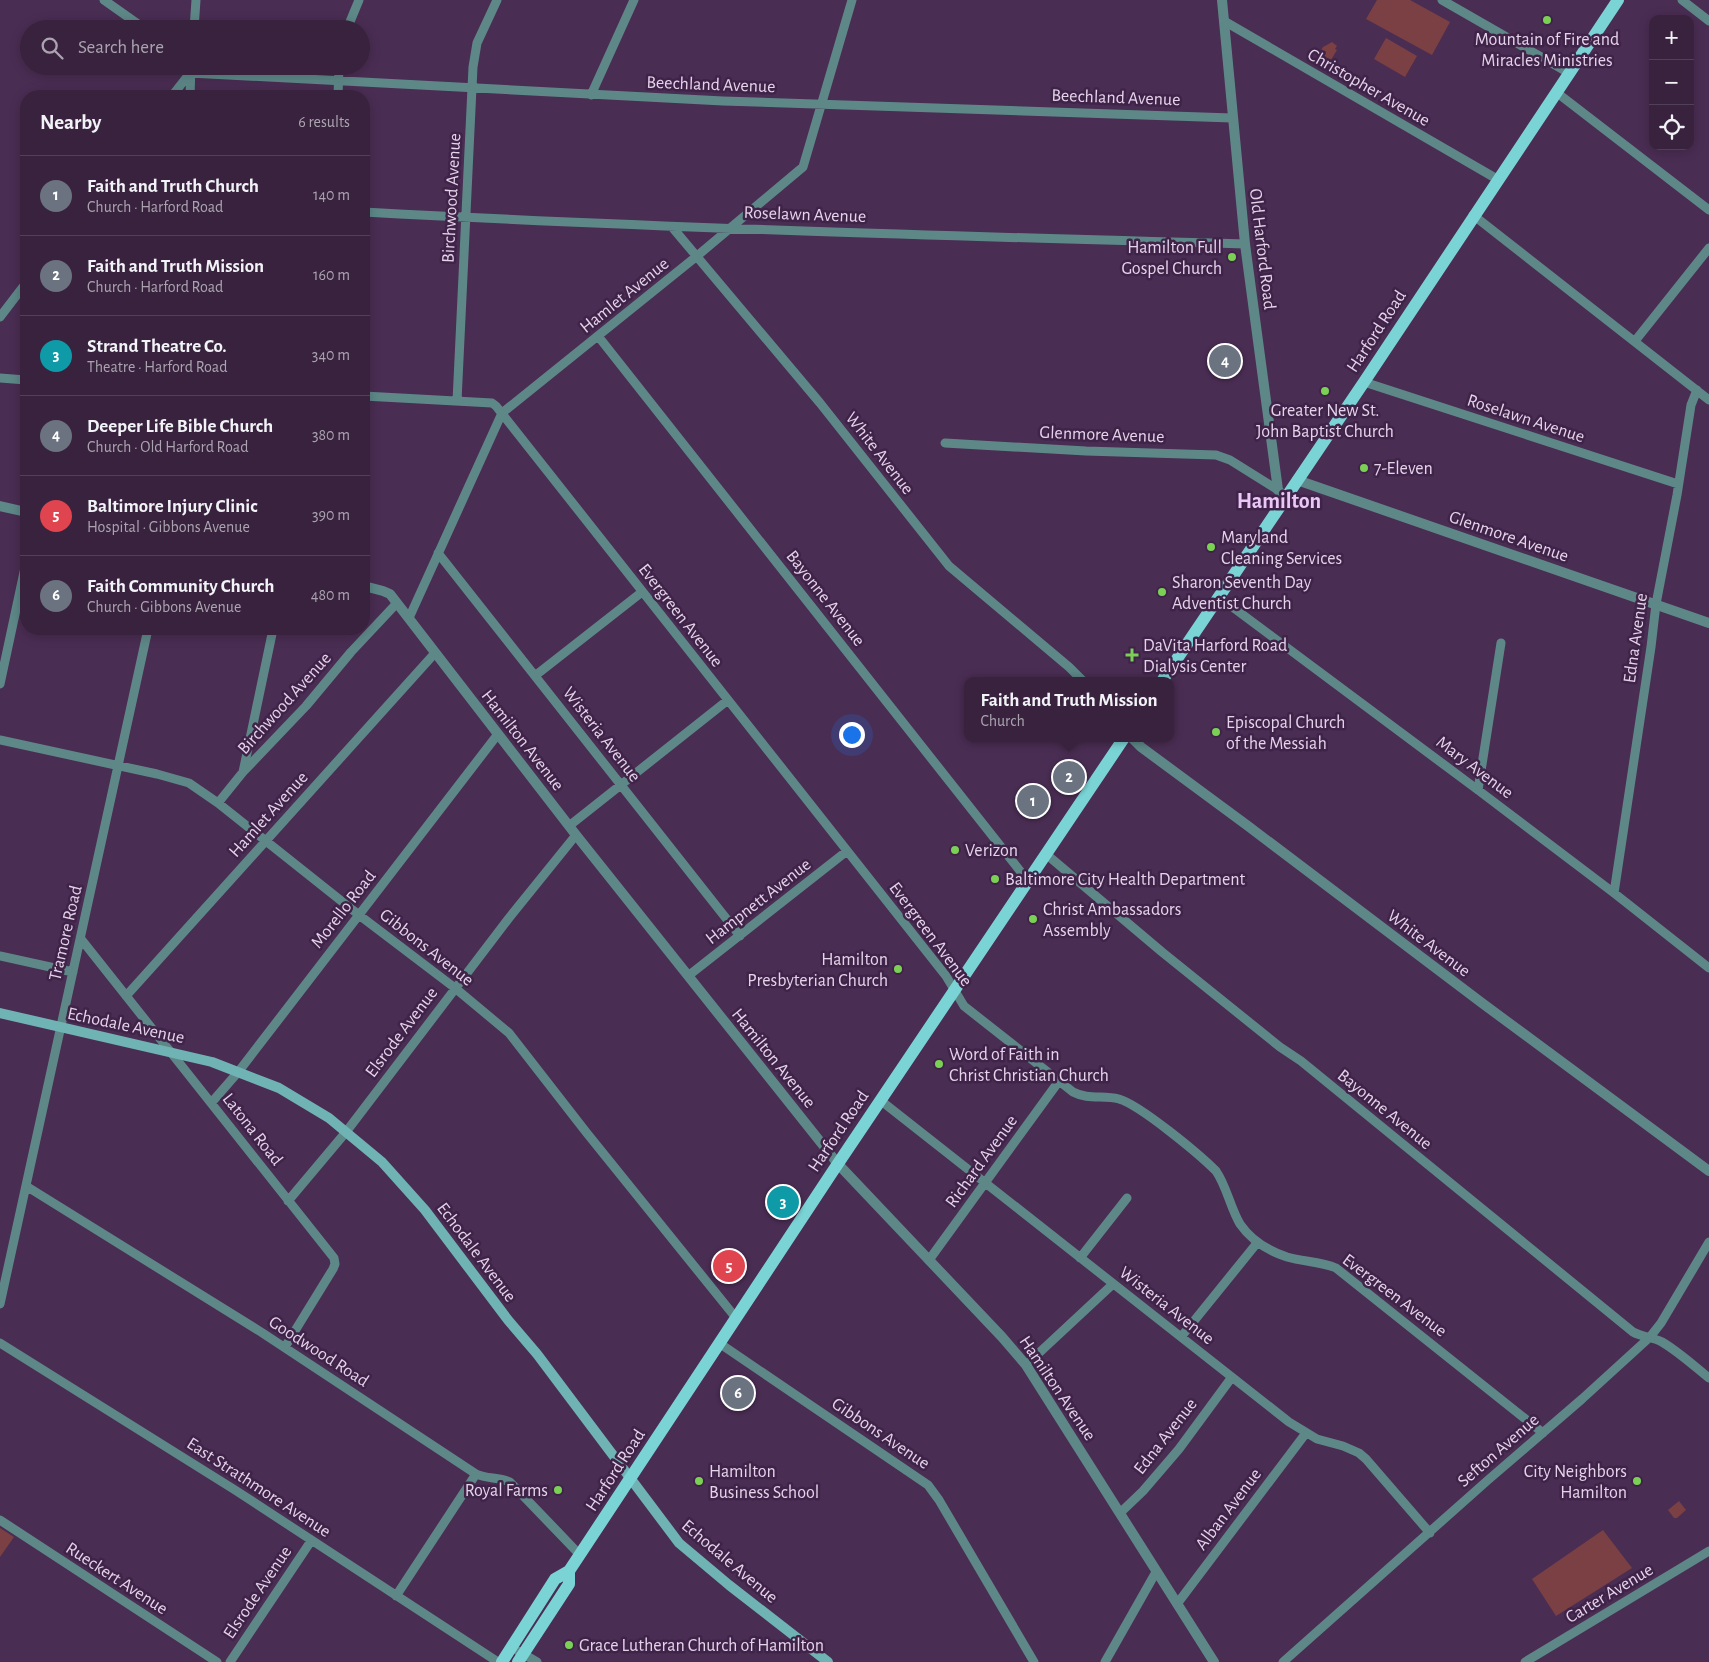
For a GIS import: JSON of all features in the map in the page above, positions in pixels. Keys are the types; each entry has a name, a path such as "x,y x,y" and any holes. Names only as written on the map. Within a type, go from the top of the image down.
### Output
{"main road":[{"name":"Harford Road","path":"1165,677 1219,597 1282,494 1297,480 1364,382 1473,215 1618,0"},
{"name":"Harford Road","path":"502,1662 555,1579 569,1571 580,1555 880,1100 1121,742"},
{"name":"Echodale Avenue","path":"0,1013 170,1051 239,1071 279,1088 309,1105 346,1132 382,1162 425,1210 508,1320 537,1354 668,1531 682,1546 729,1585 828,1662"},
{"name":"Harford Road","path":"520,1658 570,1584 569,1571"}],"street":[{"path":"104,0 132,20"},
{"path":"195,20 196,0"},
{"path":"351,20 359,0"},
{"name":"Birchwood Avenue","path":"457,402 473,68 478,43 498,0"},
{"path":"591,95 634,0"},
{"name":"Hamlet Avenue","path":"409,618 502,413 803,168 852,0"},
{"name":"Old Harford Road","path":"1222,0 1245,244 1282,494"},
{"path":"1442,0 1569,73"},
{"path":"1682,0 1709,21"},
{"name":"Christopher Avenue","path":"1224,21 1498,179"},
{"path":"176,90 187,75"},
{"path":"190,90 191,75"},
{"name":"Beechland Avenue","path":"265,75 591,95 1232,118"},
{"path":"338,90 339,75"},
{"path":"1556,92 1709,210"},
{"name":"Roselawn Avenue","path":"370,212 672,227 732,227 1245,244"},
{"path":"1473,215 1709,400"},
{"name":"White Avenue","path":"672,227 820,403 949,566 1079,677"},
{"path":"1635,341 1709,248"},
{"path":"0,317 20,292"},
{"name":"Bayonne Avenue","path":"598,336 1028,881"},
{"path":"0,378 20,380"},
{"name":"Roselawn Avenue","path":"1364,382 1678,484"},
{"name":"Edna Avenue","path":"1614,893 1649,665 1656,604 1691,405 1697,390"},
{"name":"Evergreen Avenue","path":"370,396 492,404 496,406 946,976 964,1006 1073,1092 1085,1097 1109,1098 1126,1102 1141,1111 1209,1164 1222,1181 1229,1202 1241,1226 1257,1243 1287,1257 1317,1261 1336,1268 1543,1433"},
{"name":"Glenmore Avenue","path":"945,443 1086,451 1216,455 1230,460 1282,494"},
{"name":"Glenmore Avenue","path":"1297,480 1709,623"},
{"path":"0,506 20,511"},
{"name":"Wisteria Avenue","path":"438,553 740,936"},
{"name":"Hamilton Avenue","path":"370,588 390,594 576,835 838,1164 1002,1337 1026,1365 1214,1662"},
{"path":"0,684 20,591"},
{"path":"536,675 642,592"},
{"name":"Mary Avenue","path":"1219,597 1478,790 1709,968"},
{"name":"Birchwood Avenue","path":"370,632 397,603"},
{"name":"Tramore Road","path":"0,1304 147,635"},
{"path":"243,772 272,635"},
{"name":"Birchwood Avenue","path":"218,803 243,772 306,706 367,635"},
{"path":"1478,790 1501,643"},
{"name":"Hamlet Avenue","path":"126,996 435,653"},
{"path":"570,826 728,700"},
{"name":"Morello Road","path":"212,1102 239,1071 498,734"},
{"name":"Gibbons Avenue","path":"0,740 184,781 218,803 359,915 455,988 509,1033 679,1249 736,1318"},
{"name":"White Avenue","path":"1136,742 1482,1003 1709,1171"},
{"name":"Elsrode Avenue","path":"288,1201 346,1132 509,918 576,835"},
{"name":"Hampnett Avenue","path":"688,976 847,851"},
{"name":"Bayonne Avenue","path":"1046,854 1162,952 1301,1061 1626,1326 1640,1336 1650,1337 1662,1342 1709,1378"},
{"name":"Latona Road","path":"81,939 334,1258 335,1264 284,1347"},
{"path":"0,956 73,972"},
{"name":"Richard Avenue","path":"929,1260 1059,1081"},
{"name":"Wisteria Avenue","path":"880,1100 985,1184 1306,1433 1317,1439 1350,1448 1366,1459 1430,1533"},
{"name":"Goodwood Road","path":"26,1186 284,1347 476,1474 484,1478 503,1479 510,1482 580,1555"},
{"path":"1080,1258 1128,1198"},
{"name":"Sefton Avenue","path":"1283,1662 1650,1337 1661,1323 1709,1242"},
{"path":"1181,1337 1257,1243"},
{"path":"1026,1365 1113,1284"},
{"name":"East Strathmore Avenue","path":"0,1343 235,1490 498,1662"},
{"name":"Gibbons Avenue","path":"720,1343 928,1485 939,1500 1034,1662"},
{"name":"Edna Avenue","path":"1120,1513 1179,1449 1232,1377"},
{"name":"Alban Avenue","path":"1177,1604 1306,1433"},
{"path":"396,1596 476,1474"},
{"name":"Rueckert Avenue","path":"0,1520 217,1662"},
{"name":"Elsrode Avenue","path":"230,1662 311,1541"},
{"name":"Carter Avenue","path":"1525,1662 1707,1555"},
{"path":"1106,1662 1156,1572"},
{"path":"512,1648 520,1658 537,1662"}],"shaded area":[{"path":"1377,0 1410,0 1450,22 1432,55 1366,19"},
{"path":"1386,38 1417,56 1405,77 1374,59"},
{"path":"1332,42 1337,46 1335,49 1337,50 1326,68 1315,61 1323,47"},
{"path":"1679,1501 1686,1510 1677,1518 1674,1518 1668,1510"},
{"path":"0,1528 14,1537 0,1557"},
{"path":"1603,1530 1632,1568 1556,1616 1532,1579"}],"place":[{"name":"Mountain of Fire and Miracles Ministries","path":"1547,20"},
{"name":"Hamilton Full Gospel Church","path":"1232,257"},
{"name":"Deeper Life Bible Church","path":"1225,361"},
{"name":"Greater New St. John Baptist Church","path":"1325,391"},
{"name":"7-Eleven","path":"1364,468"},
{"name":"Maryland Cleaning Services","path":"1211,547"},
{"name":"Sharon Seventh Day Adventist Church","path":"1162,592"},
{"name":"DaVita Harford Road Dialysis Center","path":"1132,655"},
{"name":"Episcopal Church of the Messiah","path":"1216,732"},
{"name":"Faith and Truth Mission","path":"1069,777"},
{"name":"Faith and Truth Church","path":"1033,801"},
{"name":"Verizon","path":"955,850"},
{"name":"Baltimore City Health Department","path":"995,879"},
{"name":"Christ Ambassadors Assembly","path":"1033,919"},
{"name":"Hamilton Presbyterian Church","path":"898,969"},
{"name":"Word of Faith in Christ Christian Church","path":"939,1064"},
{"name":"Strand Theatre Co.","path":"783,1202"},
{"name":"Baltimore Injury Clinic","path":"729,1266"},
{"name":"Faith Community Church","path":"738,1393"},
{"name":"Hamilton Business School","path":"699,1481"},
{"name":"City Neighbors Hamilton","path":"1637,1481"},
{"name":"Royal Farms","path":"558,1490"},
{"name":"Grace Lutheran Church of Hamilton","path":"569,1645"}],"district":[{"name":"Hamilton","path":"1279,500"}]}
